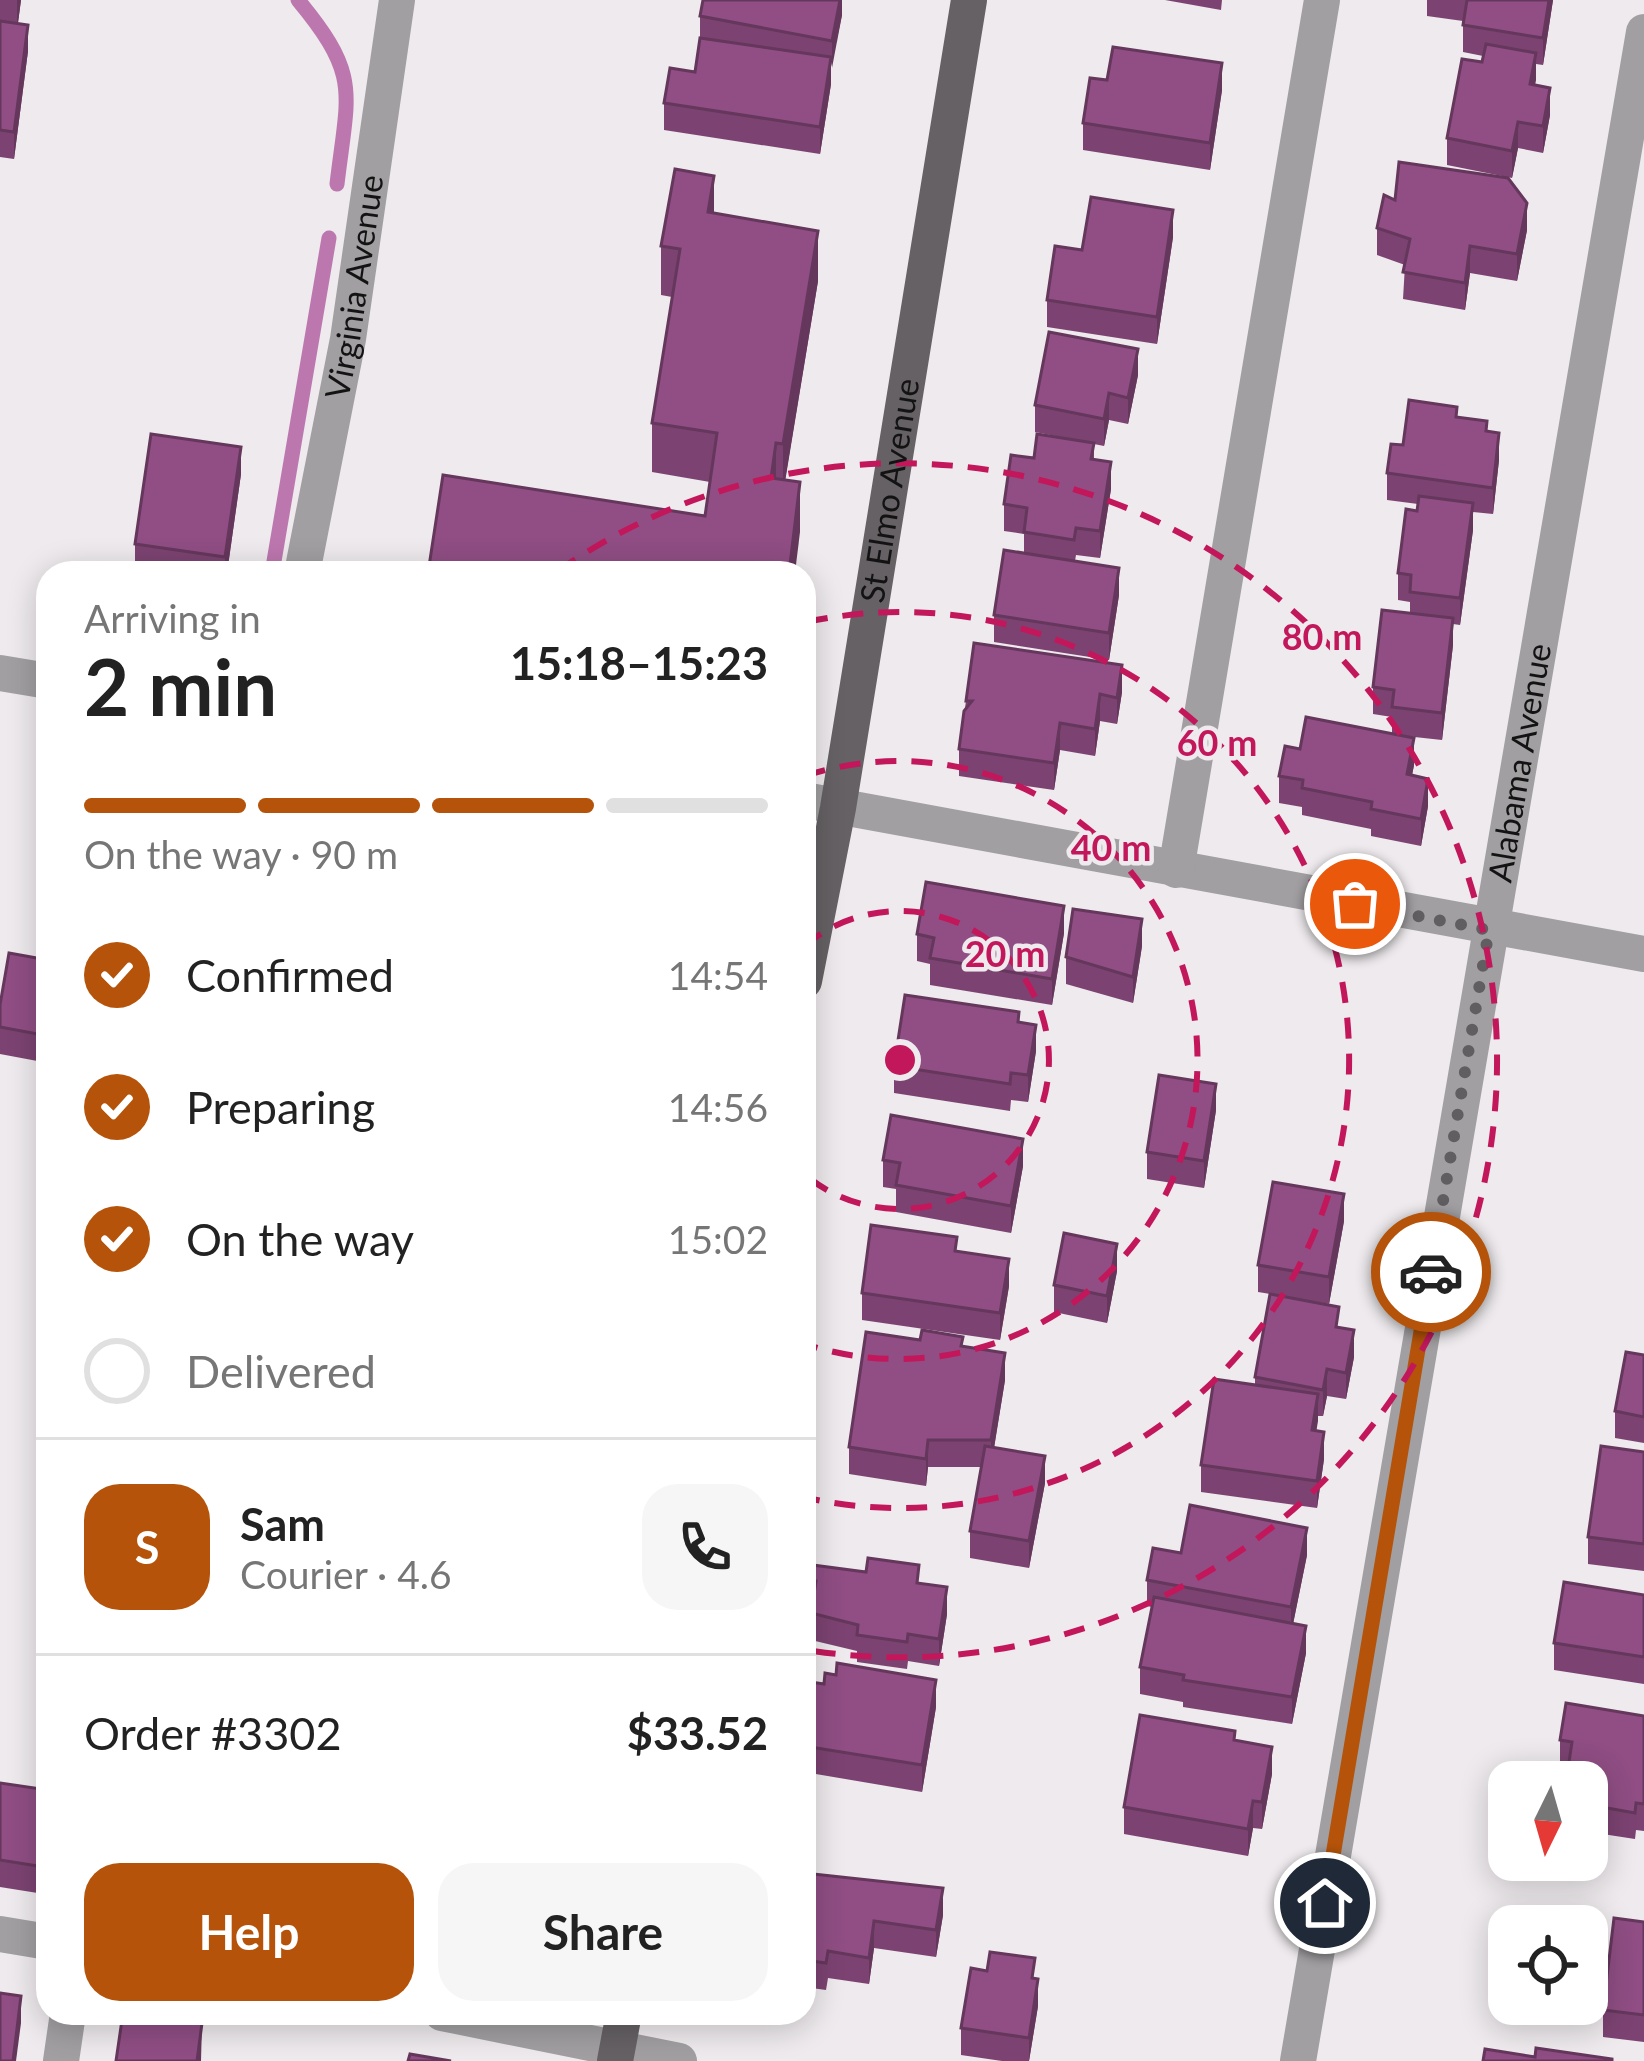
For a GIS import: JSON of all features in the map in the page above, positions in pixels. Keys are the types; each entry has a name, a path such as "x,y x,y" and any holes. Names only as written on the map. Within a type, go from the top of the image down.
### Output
{"main road":[{"name":"St Elmo Avenue","path":"816,856 821,804 969,0"},
{"path":"616,2055 622,2025"}],"street":[{"name":"Virginia Avenue","path":"304,561 356,294 397,0"},
{"path":"1176,870 1322,0"},
{"name":"Alabama Avenue","path":"1298,2061 1644,32"},
{"path":"0,673 36,679"},
{"path":"821,804 1489,930 1644,954"},
{"path":"0,1934 36,1940"},
{"path":"61,2061 66,2025"},
{"path":"492,2025 616,2055 679,2061"}],"building":[{"path":"703,0 840,0 832,41 700,16"},
{"path":"1467,0 1549,0 1543,38 1463,25"},
{"path":"0,21 28,25 14,132 0,130"},
{"path":"700,38 831,57 820,127 664,103 670,68 695,72"},
{"path":"1486,44 1536,53 1530,84 1550,88 1543,126 1518,122 1512,151 1447,138 1462,59 1482,62"},
{"path":"1113,47 1222,63 1210,143 1083,123 1090,78 1107,80"},
{"path":"1399,162 1508,178 1527,203 1517,254 1470,246 1465,283 1403,272 1410,239 1377,228 1384,195 1395,200"},
{"path":"675,169 714,176 708,212 818,231 783,444 776,443 771,478 800,482 790,561 430,561 443,475 705,516 717,433 652,423 680,249 661,246"},
{"path":"1091,197 1173,210 1157,317 1047,300 1055,246 1082,250"},
{"path":"1049,332 1138,349 1128,398 1109,393 1104,419 1035,405"},
{"path":"1409,400 1457,407 1456,417 1487,421 1486,431 1499,433 1493,488 1387,473 1391,444 1403,445"},
{"path":"151,434 241,447 225,557 135,544"},
{"path":"1037,434 1094,443 1091,459 1111,462 1100,531 1076,528 1074,540 1024,532 1027,508 1004,504 1011,455 1034,458"},
{"path":"1419,496 1473,503 1460,598 1410,592 1411,575 1398,573 1406,509 1417,511"},
{"path":"1004,550 1119,568 1109,633 994,615"},
{"path":"1382,610 1453,618 1442,713 1392,707 1394,690 1373,687"},
{"path":"974,643 1122,665 1117,698 1100,694 1095,729 1060,723 1054,763 959,749 964,711 972,701 966,701"},
{"path":"1306,717 1414,738 1407,774 1428,779 1421,819 1371,809 1372,802 1302,788 1303,780 1279,776 1285,746 1300,749"},
{"path":"926,882 1064,906 1052,979 930,958 934,938 917,934"},
{"path":"1073,909 1142,919 1133,977 1066,957"},
{"path":"9,953 36,958 36,1034 0,1027"},
{"path":"905,995 1019,1012 1018,1022 1036,1025 1028,1075 1011,1073 1010,1084 894,1066"},
{"path":"1159,1075 1216,1084 1204,1161 1147,1152"},
{"path":"891,1115 1023,1139 1011,1206 896,1185 900,1163 883,1160"},
{"path":"1273,1182 1344,1194 1329,1277 1258,1265"},
{"path":"871,1225 957,1237 955,1251 1009,1259 1000,1313 862,1293"},
{"path":"1064,1233 1117,1244 1107,1296 1054,1285"},
{"path":"1270,1294 1339,1307 1336,1327 1354,1330 1346,1373 1327,1369 1323,1390 1255,1377"},
{"path":"922,1330 963,1337 961,1346 1005,1353 991,1440 928,1440 926,1459 849,1447 866,1332 920,1340"},
{"path":"1626,1352 1644,1355 1644,1417 1615,1411"},
{"path":"1214,1379 1318,1394 1312,1430 1324,1432 1317,1481 1201,1465"},
{"path":"985,1446 1045,1456 1029,1541 970,1531"},
{"path":"1601,1446 1644,1452 1644,1544 1588,1537"},
{"path":"1190,1505 1307,1528 1291,1607 1147,1580 1153,1548 1181,1553"},
{"path":"868,1558 919,1565 917,1583 947,1587 939,1639 908,1634 907,1642 857,1635 858,1625 816,1614 816,1565 866,1572"},
{"path":"1564,1582 1644,1595 1644,1657 1554,1643"},
{"path":"1154,1597 1306,1626 1292,1697 1183,1680 1184,1675 1140,1667"},
{"path":"837,1663 936,1680 922,1765 816,1748 816,1683 824,1684 825,1673 836,1675"},
{"path":"1566,1703 1644,1716 1644,1804 1636,1803 1635,1813 1608,1808 1608,1761 1569,1761 1572,1742 1560,1740"},
{"path":"1140,1715 1235,1731 1234,1740 1272,1747 1262,1802 1253,1801 1248,1829 1124,1807"},
{"path":"0,1783 36,1788 36,1866 0,1860"},
{"path":"816,1874 943,1888 936,1930 874,1921 869,1958 828,1951 826,1963 816,1962"},
{"path":"1614,1918 1644,1922 1644,2015 1608,2011"},
{"path":"990,1952 1035,1958 1032,1978 1038,1979 1029,2038 961,2028 971,1968 987,1971"},
{"path":"0,1993 21,1996 13,2061 0,2061"},
{"path":"121,2025 202,2025 197,2061 116,2061"},
{"path":"1536,2048 1612,2061 1483,2061 1485,2049 1535,2057"},
{"path":"410,2054 451,2061 408,2061"}],"waterway":[{"path":"298,0 341,67 346,105 337,184"},
{"path":"274,561 329,238"}],"way so far":[{"path":"1355,904 1489,930 1431,1272"}],"route":[{"path":"1325,1903 1431,1272"}]}
